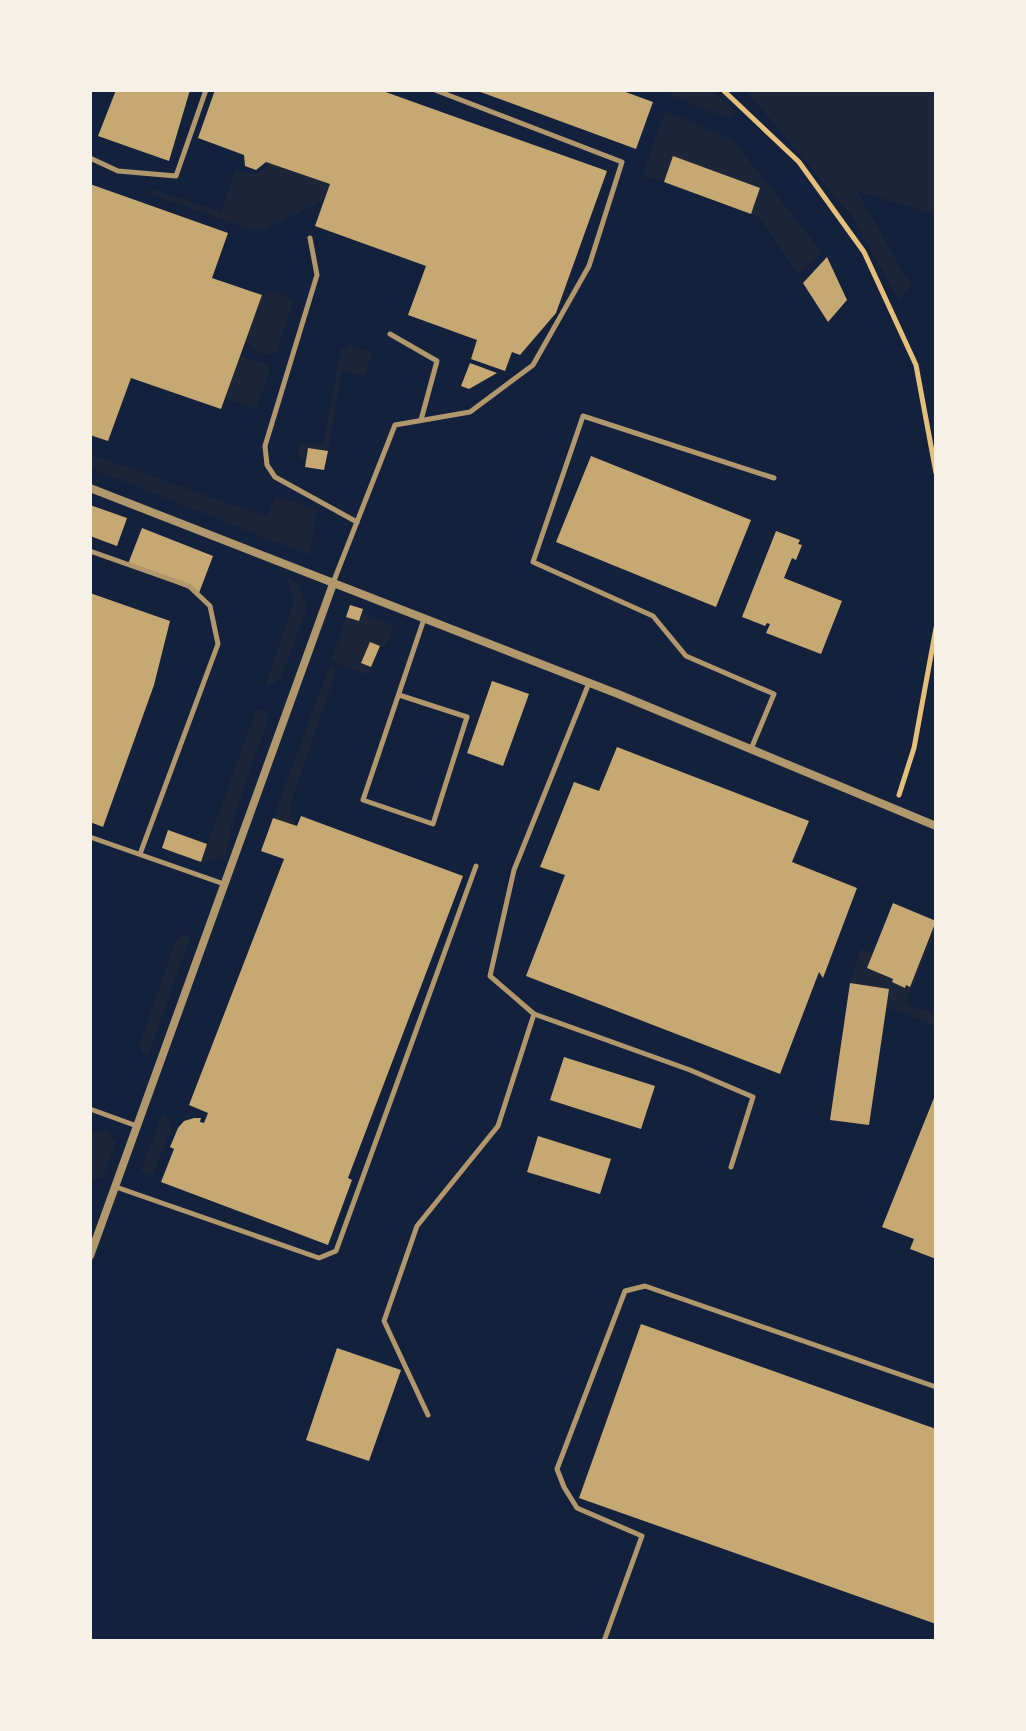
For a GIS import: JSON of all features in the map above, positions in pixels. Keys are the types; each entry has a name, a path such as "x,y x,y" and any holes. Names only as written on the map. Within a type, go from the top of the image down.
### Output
{"street":[{"path":"90,488 589,683 936,826"},
{"path":"90,1256 333,584"}],"lane":[{"path":"90,158 118,171 176,176 206,90"},
{"path":"333,584 395,425 470,412 533,365 589,266 622,162 435,90"},
{"path":"310,238 317,275 265,446 267,465 275,477 357,522"},
{"path":"390,334 437,361 421,420"},
{"path":"751,750 774,694 686,656 653,616 533,562 583,416 774,478"},
{"path":"90,551 189,586 210,606 218,644 140,854"},
{"path":"399,695 467,717 433,824 363,800 424,619"},
{"path":"589,683 514,870 490,976 534,1014 690,1070 753,1097 731,1167"},
{"path":"90,837 224,884"},
{"path":"115,1186 319,1258 336,1251 476,866"},
{"path":"428,1415 384,1321 417,1226 498,1126 534,1014"},
{"path":"90,1109 137,1126"},
{"path":"604,1641 642,1536 577,1508 557,1469 625,1291 645,1286 936,1387"}],"path":[{"path":"723,90 799,162 864,252 916,365 936,473"},
{"path":"894,809 914,748 936,628"}],"shaded area":[{"path":"659,90 709,90 737,112 726,118"},
{"path":"746,90 936,90 936,215 857,191 911,286 899,300 853,218"},
{"path":"665,111 733,140 822,252 798,275 759,217 751,214 760,188 673,157 664,182 643,175"},
{"path":"270,163 330,184 325,200 259,232 151,195 154,189 221,212 236,169 256,175"},
{"path":"268,290 294,300 276,353 271,355 252,349 252,345 245,342 262,295"},
{"path":"348,344 372,353 365,376 342,370 328,451 308,448 306,460 299,458 302,442 323,445 341,349 346,349"},
{"path":"240,356 268,365 270,370 257,407 225,398"},
{"path":"90,454 267,517 276,496 317,510 309,555 90,468"},
{"path":"290,577 300,586 307,608 281,679 269,685 266,684 294,602 287,580"},
{"path":"362,613 394,625 385,647 370,642 361,663 371,667 368,675 331,660 346,617 359,621"},
{"path":"330,665 337,668 289,808 296,826 273,818"},
{"path":"264,710 269,717 228,835 231,838 225,856 201,862 256,711"},
{"path":"936,924 907,1001 910,1006 936,1013 936,1026 887,1007 889,989 850,983 861,949 873,953 867,969 910,987"},
{"path":"183,935 189,935 190,939 148,1055 145,1055 140,1043 175,943"},
{"path":"162,1115 166,1116 171,1128 153,1175 141,1171"},
{"path":"104,1128 116,1142 103,1177 90,1180 90,1145 93,1138 90,1133 103,1131"}],"building":[{"path":"116,90 190,90 169,161 98,136"},
{"path":"215,90 380,90 607,171 556,313 520,355 512,352 505,371 471,359 477,340 408,315 426,266 315,226 330,184 266,162 256,170 245,166 244,155 198,138"},
{"path":"475,90 620,90 653,102 636,149"},
{"path":"673,156 760,188 751,214 664,182"},
{"path":"90,184 228,233 212,278 262,295 221,409 131,378 108,441 90,435"},
{"path":"827,257 847,300 828,322 803,283"},
{"path":"470,363 497,373 469,389 461,386"},
{"path":"308,448 328,451 324,470 305,467"},
{"path":"591,456 751,520 716,607 556,542"},
{"path":"90,505 127,518 117,546 90,536"},
{"path":"142,528 213,556 199,593 128,564"},
{"path":"776,531 800,540 798,544 802,545 796,560 792,558 784,578 842,601 821,654 766,633 770,624 765,626 742,617"},
{"path":"90,593 170,621 154,685 103,827 90,822"},
{"path":"350,605 363,609 359,621 346,617"},
{"path":"370,642 380,646 371,667 361,663"},
{"path":"492,681 529,694 503,766 467,753"},
{"path":"617,747 809,821 792,862 857,888 823,978 819,972 780,1074 526,976 565,875 540,867 574,782 599,791"},
{"path":"301,816 463,876 348,1178 352,1180 328,1245 161,1182 174,1149 170,1147 178,1128 184,1121 194,1118 201,1118 200,1122 204,1123 208,1113 189,1105 284,859 261,851 273,818 297,826"},
{"path":"168,830 207,844 201,862 162,848"},
{"path":"893,903 936,921 910,987 906,985 905,988 867,968"},
{"path":"850,983 889,989 869,1125 830,1120"},
{"path":"564,1057 655,1086 641,1129 550,1100"},
{"path":"936,1093 936,1259 910,1249 914,1239 882,1227"},
{"path":"538,1136 611,1159 600,1194 527,1172"},
{"path":"641,1324 936,1429 936,1624 579,1498"},
{"path":"337,1348 401,1370 369,1461 306,1440"}]}
